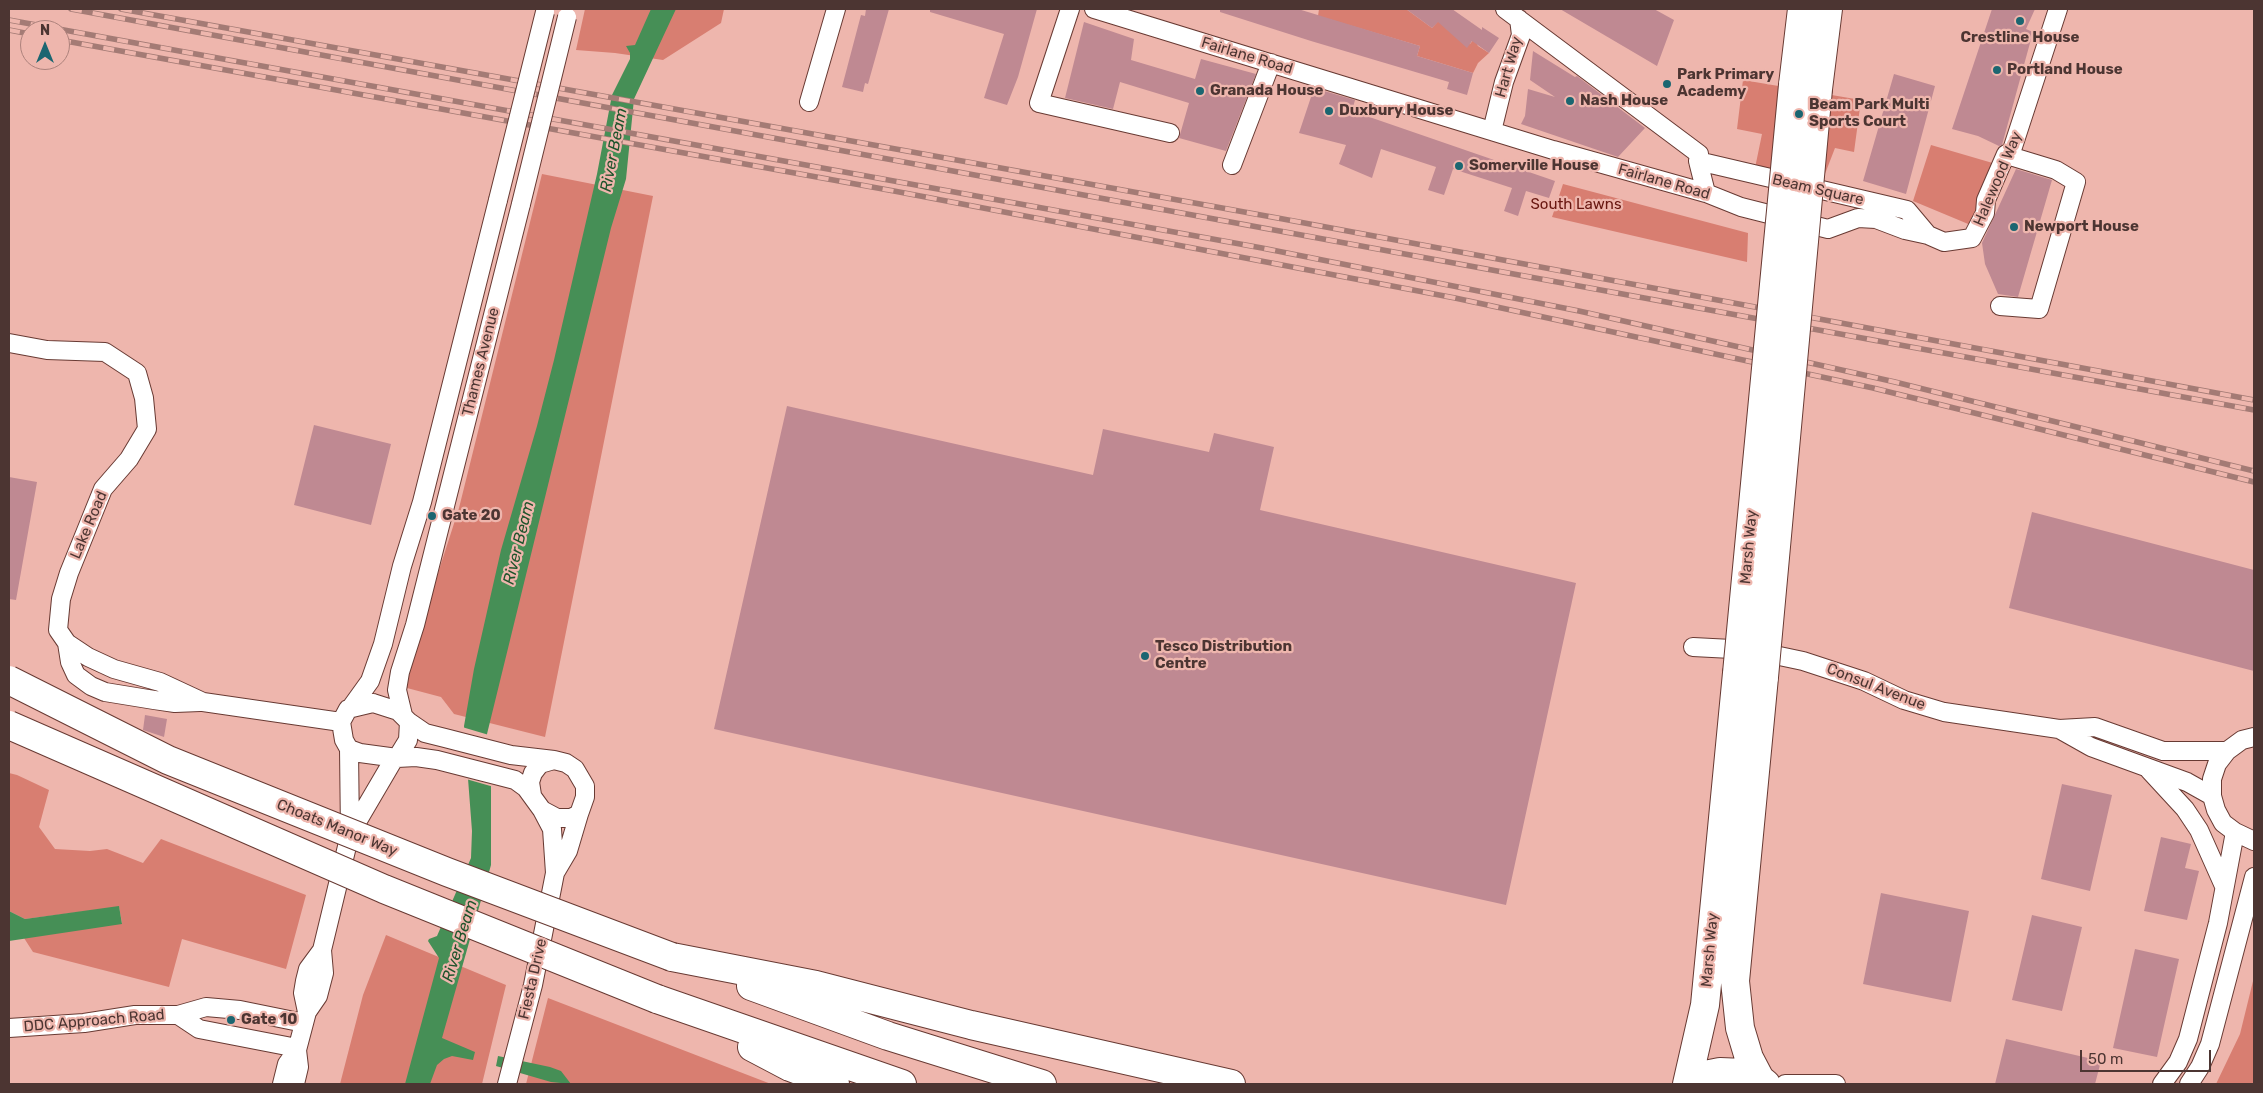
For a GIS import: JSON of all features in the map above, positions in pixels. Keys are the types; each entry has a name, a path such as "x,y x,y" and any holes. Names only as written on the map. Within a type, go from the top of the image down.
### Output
{"main road":[{"name":"Marsh Way","path":"1770,1083 1749,1058 1740,1028 1735,981 1764,677 1806,87 1802,9"},
{"name":"Marsh Way","path":"1688,1084 1705,1005 1737,673 1806,87 1828,9"},
{"name":"Choats Manor Way","path":"9,680 168,760 447,872 672,957"},
{"path":"9,725 384,889 657,999 902,1084"},
{"path":"672,957 888,1036 1042,1084"},
{"path":"672,957 816,985 971,1026 1231,1084"},
{"path":"657,999 790,1067 835,1084"},
{"path":"1688,1084 1705,1075 1720,1072 1744,1073 1770,1083"}],"street":[{"path":"809,102 836,9"},
{"path":"1070,9 1039,103 1170,133"},
{"name":"Fairlane Road","path":"1094,9 1492,131 1711,195"},
{"name":"Halewood Way","path":"1711,195 1741,207 1828,229 1858,218 1876,219 1905,230 1928,235 1944,242 1972,238 1985,213 1986,200 2006,154 2010,156 2058,9"},
{"name":"Thames Avenue","path":"352,706 370,680 383,644 402,566 422,502 546,10"},
{"name":"Thames Avenue","path":"406,718 397,690 400,672 415,624 568,13"},
{"path":"1512,14 1698,154 1698,161 1711,195"},
{"name":"Hart Way","path":"1492,131 1504,82 1521,35 1512,14"},
{"path":"1232,165 1271,63"},
{"path":"2000,306 2039,309 2076,182 2056,170 2010,156"},
{"name":"Beam Square","path":"1698,161 1907,210 1928,235"},
{"name":"Lake Road","path":"9,343 46,350 106,352 137,373 144,398 147,429 129,459 103,489 70,573 62,600 58,630 66,643 70,662 76,675 104,692 176,703 200,702"},
{"path":"66,643 88,657 114,669 160,682 200,702 341,722"},
{"name":"Consul Avenue","path":"1693,647 1751,650 1804,661 1864,681 1904,700 1944,712 2059,729 2095,728 2163,751 2226,751"},
{"path":"282,1084 287,1064 297,1049 306,1017 303,992 305,981 308,969 322,950 350,834 349,749 344,740 341,722 348,709 352,706 373,703 391,708 425,733 520,757 560,760 575,769 584,781 586,790 579,814 572,818 557,818 542,810 532,795 516,780 437,760 416,757 368,756 349,749"},
{"path":"350,834 408,740 406,718"},
{"name":"Consul Avenue","path":"2059,729 2091,747 2186,782 2212,796"},
{"path":"2254,737 2242,740 2226,751 2217,764 2212,779 2212,796 2220,816 2234,832 2254,840"},
{"path":"532,795 530,782 533,773 540,764 554,760"},
{"path":"2147,769 2185,808 2200,830 2224,886"},
{"name":"Fiesta Drive","path":"508,1083 532,985 555,873 552,829 542,810"},
{"name":"Fiesta Drive","path":"555,873 568,851 579,814"},
{"path":"2162,1084 2178,1062 2188,1040 2218,923 2234,832"},
{"path":"2189,1084 2200,1067 2210,1044 2254,877"},
{"name":"DDC Approach Road","path":"9,1028 84,1023 135,1015 178,1015 206,1007 306,1017"},
{"path":"178,1015 199,1029 297,1049"},
{"path":"295,1084 299,1067 297,1049"},
{"path":"1770,1083 1836,1084"}],"green space":[{"path":"585,9 724,9 721,23 663,60 576,50"},
{"path":"1319,9 1406,9 1432,28 1439,20 1470,44 1474,39 1478,46 1489,53 1478,63 1473,73 1417,56 1420,46 1318,16"},
{"name":"Beam Park Multi Sports Court","path":"1743,80 1861,100 1854,152 1835,148 1823,179 1755,168 1762,134 1737,129"},
{"path":"1931,145 1996,164 1973,226 1913,201"},
{"path":"542,174 653,196 545,737 454,714 441,697 407,688 413,651 459,508"},
{"name":"South Lawns","path":"1563,184 1748,233 1747,262 1552,217"},
{"path":"9,773 49,790 39,827 55,849 90,851 107,849 143,863 161,839 306,895 286,969 182,939 169,987 33,952 24,938 122,923 119,907 25,919 9,911"},
{"path":"386,935 506,985 482,1084 340,1084 363,995"},
{"path":"2254,977 2254,1084 2216,1084 2240,1034"},
{"path":"548,998 771,1084 526,1084"}],"water":[{"name":"River Beam","path":"651,9 676,9 634,99 626,179 611,228 487,734 491,786 491,865 442,1038 475,1052 473,1060 452,1056 444,1059 437,1065 430,1084 405,1084 439,958 428,941 437,936 471,858 472,831 464,726 474,669 501,550 554,360 597,174 612,95 630,59 630,53 626,46 635,45"},
{"path":"119,906 122,924 9,941 9,911 25,919"},
{"path":"498,1056 561,1071 571,1084 551,1082 496,1066"}],"pier":[{"path":"462,727 489,735 494,787 466,779"}],"building":[{"path":"866,9 889,9 868,84 865,83 863,92 842,87 861,15 865,16"},
{"path":"930,9 1037,9 1018,77 1007,105 984,98 1004,34 930,12"},
{"path":"1220,9 1298,9 1420,46 1417,56 1473,73 1467,95 1447,89 1449,82 1220,12"},
{"path":"1406,9 1452,9 1482,30 1482,27 1499,38 1489,53 1472,41 1467,48 1438,22 1432,28"},
{"name":"Park Primary Academy","path":"1560,9 1654,9 1674,20 1657,66"},
{"name":"Portland House","path":"1992,9 2035,9 2026,29 2033,32 2002,145 1999,146 1978,136 1952,129"},
{"name":"Granada House","path":"1084,22 1134,39 1131,60 1195,79 1201,59 1256,74 1226,151 1179,138 1189,103 1120,82 1113,109 1065,98"},
{"name":"Nash House","path":"1533,51 1575,77 1577,76 1645,128 1618,157 1521,124 1525,116 1528,89 1555,97 1530,80"},
{"path":"1894,74 1935,86 1906,194 1863,181"},
{"name":"Somerville House","path":"1314,88 1355,100 1352,111 1555,181 1549,198 1526,191 1518,216 1504,211 1512,188 1453,169 1444,195 1428,190 1436,167 1381,149 1372,178 1339,164 1346,145 1299,133"},
{"name":"Newport House","path":"2016,169 2052,180 2018,297 1998,294 1985,264 1982,243"},
{"name":"Tesco Distribution Centre","path":"787,406 1093,475 1103,429 1209,452 1214,433 1274,447 1260,510 1576,583 1506,905 714,729"},
{"path":"314,425 391,444 371,525 294,505"},
{"path":"9,477 37,482 16,600 9,599"},
{"path":"2032,512 2254,570 2254,671 2009,608"},
{"path":"145,715 167,719 164,737 143,730"},
{"path":"2062,784 2112,795 2090,891 2041,879"},
{"path":"2161,837 2191,844 2185,868 2199,871 2187,920 2144,911"},
{"path":"1881,893 1969,911 1951,1002 1863,984"},
{"path":"2032,915 2082,927 2062,1011 2012,1000"},
{"path":"2135,949 2179,959 2157,1057 2113,1048"},
{"path":"2006,1039 2101,1061 2095,1084 1995,1084"}],"railway":[{"path":"71,9 2254,410"},
{"path":"121,9 1283,219 2254,400"},
{"path":"9,20 1262,248 1579,311 1895,382 2254,471"},
{"path":"9,30 20,32"},
{"path":"70,42 894,191 1455,298 1873,388 2254,482"}],"place":[{"name":"Crestline House","path":"2020,21"},
{"name":"Portland House","path":"1997,70"},
{"name":"Park Primary Academy","path":"1667,84"},
{"name":"Granada House","path":"1200,91"},
{"name":"Nash House","path":"1570,101"},
{"name":"Duxbury House","path":"1329,111"},
{"name":"Beam Park Multi Sports Court","path":"1799,114"},
{"name":"Somerville House","path":"1459,166"},
{"name":"Newport House","path":"2014,227"},
{"name":"Gate 20","path":"432,516"},
{"name":"Tesco Distribution Centre","path":"1145,656"},
{"name":"Gate 10","path":"231,1020"}]}
